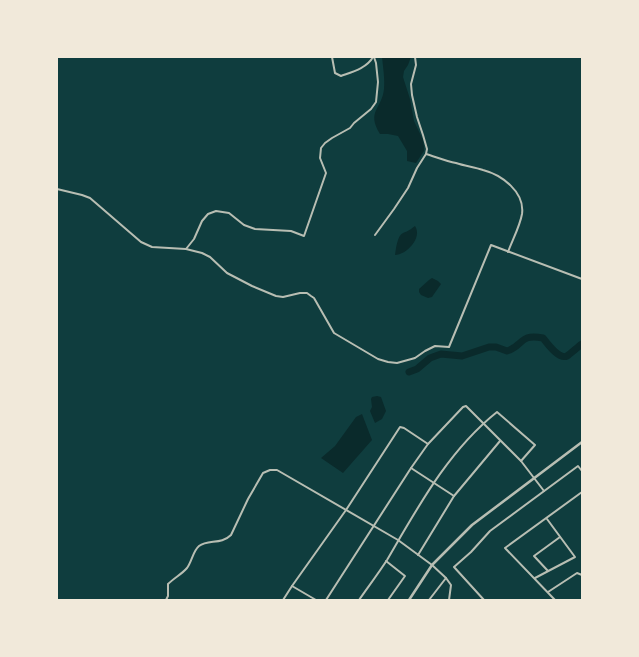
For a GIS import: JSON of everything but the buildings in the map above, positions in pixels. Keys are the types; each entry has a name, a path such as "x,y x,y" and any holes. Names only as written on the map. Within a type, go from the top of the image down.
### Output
{"street":[{"path":"186,249 194,239 202,221 208,214 216,211 229,214 244,225 255,229 290,231 304,236 326,173 320,158 321,148 332,138 350,128 371,109 376,102 378,82 376,63 373,57 371,61 365,65 341,76 335,73 332,57"},
{"path":"375,235 401,198 426,154 427,149 412,95 411,84 416,65 416,57"},
{"path":"426,154 484,170 494,174 513,188 518,194 522,206 522,215 508,252"},
{"path":"57,189 90,198 146,245 156,248 186,249 196,251 210,257 227,273 276,296 283,297 307,293 314,298 334,333 378,359 388,362 398,363 415,358 435,346 449,347 491,245 582,278"},
{"path":"326,600 428,444 464,406 466,406 521,461 535,477 544,491"},
{"path":"359,600 386,561 434,482 458,450 483,423 497,412 535,445 521,461"},
{"path":"283,600 346,510 400,427 404,428 428,444"},
{"path":"418,555 454,496 500,441"},
{"path":"409,600 432,565 472,525 582,442"},
{"path":"484,600 454,568 490,531 578,466 582,471"},
{"path":"412,468 454,496"},
{"path":"166,600 168,596 168,584 187,567 195,551 200,545 228,538 263,473 270,470 277,470 398,540 432,565 446,578 451,585 449,600"},
{"path":"555,600 536,578 505,548 547,519 582,492"},
{"path":"536,578 575,557 547,519"},
{"path":"548,571 534,556 560,537"},
{"path":"386,561 405,576 388,600"},
{"path":"548,592 577,573 582,575"},
{"path":"429,600 446,578"},
{"path":"292,586 316,600"}],"water":[{"path":"382,57 411,57 404,71 403,77 410,99 414,121 423,140 424,151 416,163 407,161 407,151 398,136 380,134 374,120 384,89"},
{"path":"415,226 417,236 412,245 404,252 395,255 399,237"},
{"path":"432,278 441,284 432,297 428,298 421,295 419,289"},
{"path":"372,397 381,397 386,411 382,419 375,423 370,411 372,407 371,399"},
{"path":"362,414 372,440 343,473 321,458 335,446 356,417"}],"waterway":[{"path":"409,372 417,369 430,358 441,354 462,356 489,347 496,347 507,351 530,337 543,338 560,356 564,357 582,344"}]}
